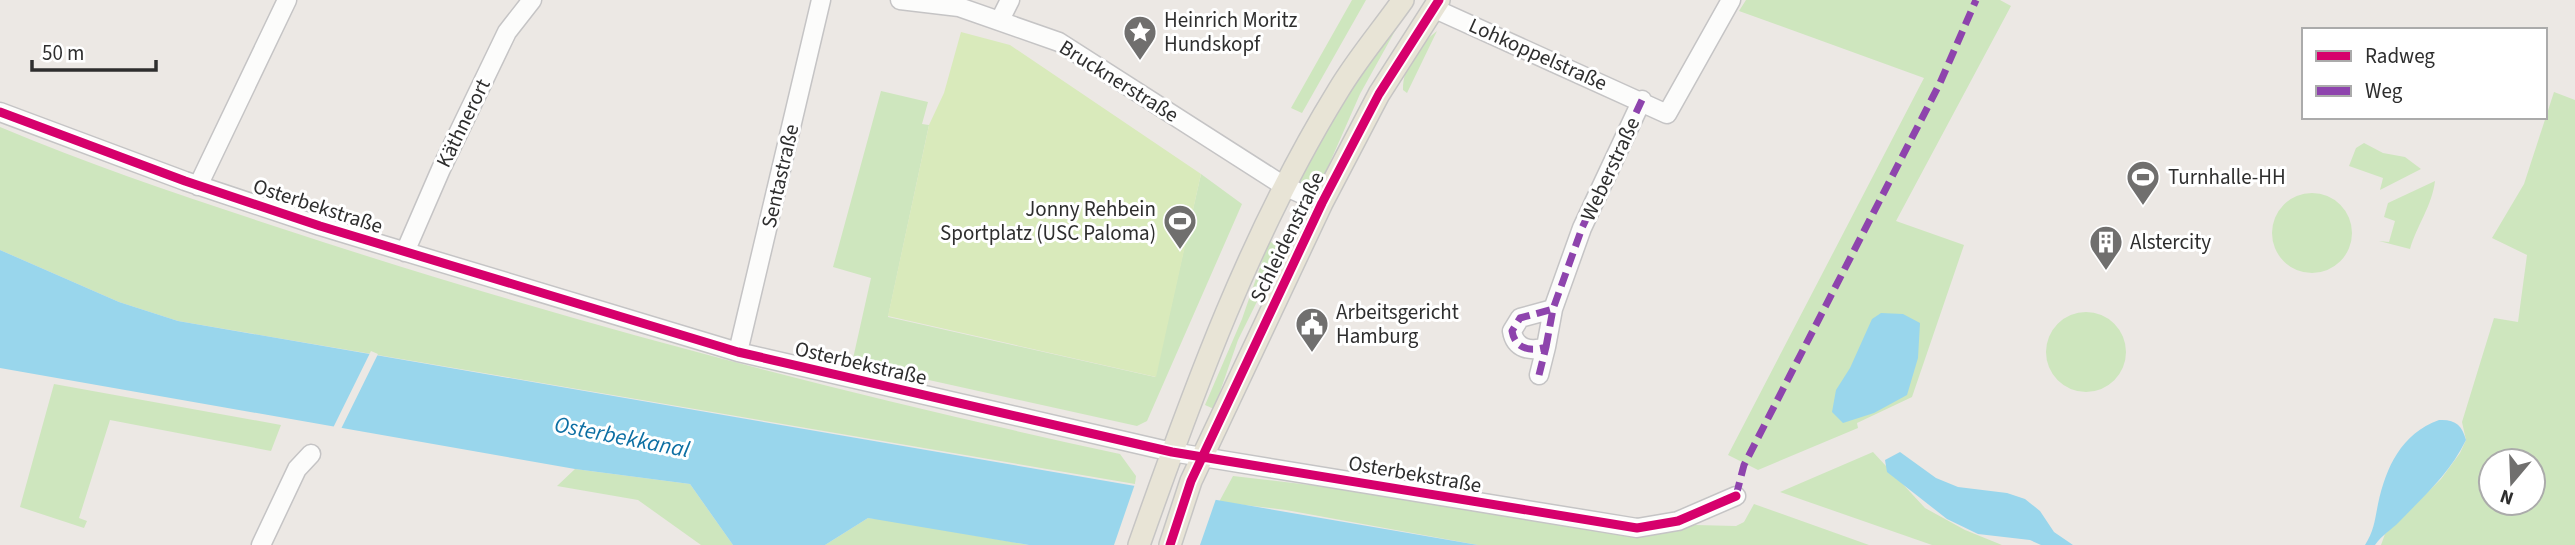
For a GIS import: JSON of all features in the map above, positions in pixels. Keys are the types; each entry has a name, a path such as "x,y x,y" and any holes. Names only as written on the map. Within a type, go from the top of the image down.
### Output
{"main road":[{"name":"Schleidenstraße","path":"1139,545 1187,407 1284,186 1339,89 1404,0"},
{"name":"Schleidenstraße","path":"1170,545 1187,490 1321,203 1431,3"}],"street":[{"path":"198,186 288,0"},
{"name":"Käthnerort","path":"405,252 441,169 507,32 532,0"},
{"name":"Sentastraße","path":"738,352 821,0"},
{"name":"Brucknerstraße","path":"900,0 959,7 1000,20 1069,48 1284,186 1321,203"},
{"path":"1000,20 1010,0"},
{"name":"Weberstraße","path":"1539,375 1553,309 1582,228 1642,100 1667,114 1731,0"},
{"name":"Lohkoppelstraße","path":"1431,3 1642,100"},
{"name":"Osterbekstraße","path":"0,112 198,186 405,252 738,352 1172,453 1637,528 1678,521 1735,496"},
{"path":"1546,347 1528,350 1519,345 1512,331 1520,318 1553,309"},
{"path":"261,545 297,469 311,454"}],"green space":[{"path":"1352,0 1366,0 1302,113 1291,108"},
{"path":"1746,0 2000,0 2011,6 1896,221 1964,245 1912,397 1857,423 1858,428 1758,470 1728,455 1924,78 1739,11"},
{"path":"1400,22 1360,94 1320,185 1308,187 1299,182 1302,168 1355,82"},
{"path":"1437,31 1407,93 1403,90 1408,65 1417,50"},
{"path":"961,32 1010,45 1201,174 1156,377 888,316 929,125 944,93"},
{"path":"881,91 928,102 922,124 929,125 888,317 1155,377 1201,174 1242,204 1147,421 1137,426 852,363 871,278 833,267"},
{"path":"2554,92 2575,100 2575,545 2381,545 2385,534 2441,479 2460,453 2466,440 2462,422 2494,318 2518,322 2527,255 2492,238 2524,184"},
{"path":"0,127 121,174 203,202 522,303 820,384 1120,454 1136,476 1135,484 178,321 119,302 0,250"},
{"path":"2364,143 2383,153 2405,157 2421,169 2380,190 2383,178 2349,166 2356,148"},
{"path":"2435,181 2431,199 2410,249 2379,241 2389,242 2395,221 2384,217 2388,203"},
{"path":"2312,193 2327,196 2340,205 2349,218 2352,233 2349,248 2340,261 2327,270 2312,273 2297,270 2284,261 2275,248 2272,233 2275,218 2284,205 2297,196"},
{"path":"1269,241 1283,249 1238,340 1214,409 1205,405 1242,319"},
{"path":"2086,312 2101,315 2114,324 2123,337 2126,352 2123,367 2114,380 2101,389 2086,392 2071,389 2058,380 2049,367 2046,352 2049,337 2058,324 2071,315"},
{"path":"54,384 281,425 271,451 110,420 79,518 87,521 84,528 20,507"},
{"path":"1873,452 1925,508 1965,530 2002,545 1932,545 1780,492"},
{"path":"575,469 690,484 733,545 701,545 638,500 557,486"},
{"path":"1233,476 1361,491 1638,534 1695,525 1736,526 1744,522 1754,504 1869,545 1478,545 1286,510 1219,502"},
{"path":"868,518 887,520 1029,545 825,545"}],"water":[{"name":"Osterbekkanal","path":"0,250 119,302 178,321 1478,545 1029,545 868,518 825,545 733,545 690,484 575,469 0,368"},
{"path":"1881,313 1903,314 1920,323 1918,358 1907,395 1874,413 1843,423 1832,412 1836,390 1850,368 1872,319"},
{"path":"2439,420 2454,422 2462,430 2466,440 2460,452 2436,484 2399,522 2375,545 2365,545 2372,530 2381,490 2397,453 2415,434"},
{"path":"1900,452 1936,478 1958,487 2007,493 2025,499 2040,511 2054,532 2073,545 2041,545 2030,540 1978,534 1947,519 1887,472 1885,460"}],"pier":[{"path":"371,351 378,354 340,431 332,430"},
{"path":"1136,481 1217,496 1200,545 1114,545"}],"marked path":[{"path":"1736,496 1744,465 1940,83 1976,0"},
{"path":"1546,347 1553,309 1582,228 1642,100"},
{"path":"1539,375 1546,347 1524,348 1516,342 1512,331 1520,318 1553,309"}],"cycle path":[{"path":"1170,545 1191,481 1322,203 1379,94 1439,0"},
{"path":"0,112 185,181 320,226 738,352 1172,452 1637,528 1678,521 1736,496"}],"place":[{"name":"Heinrich Moritz Hundskopf","path":"1140,62"},
{"name":"Turnhalle-HH","path":"2143,207"},
{"name":"Jonny Rehbein Sportplatz (USC Paloma)","path":"1180,251"},
{"name":"Alstercity","path":"2106,272"},
{"name":"Arbeitsgericht Hamburg","path":"1312,354"}]}
